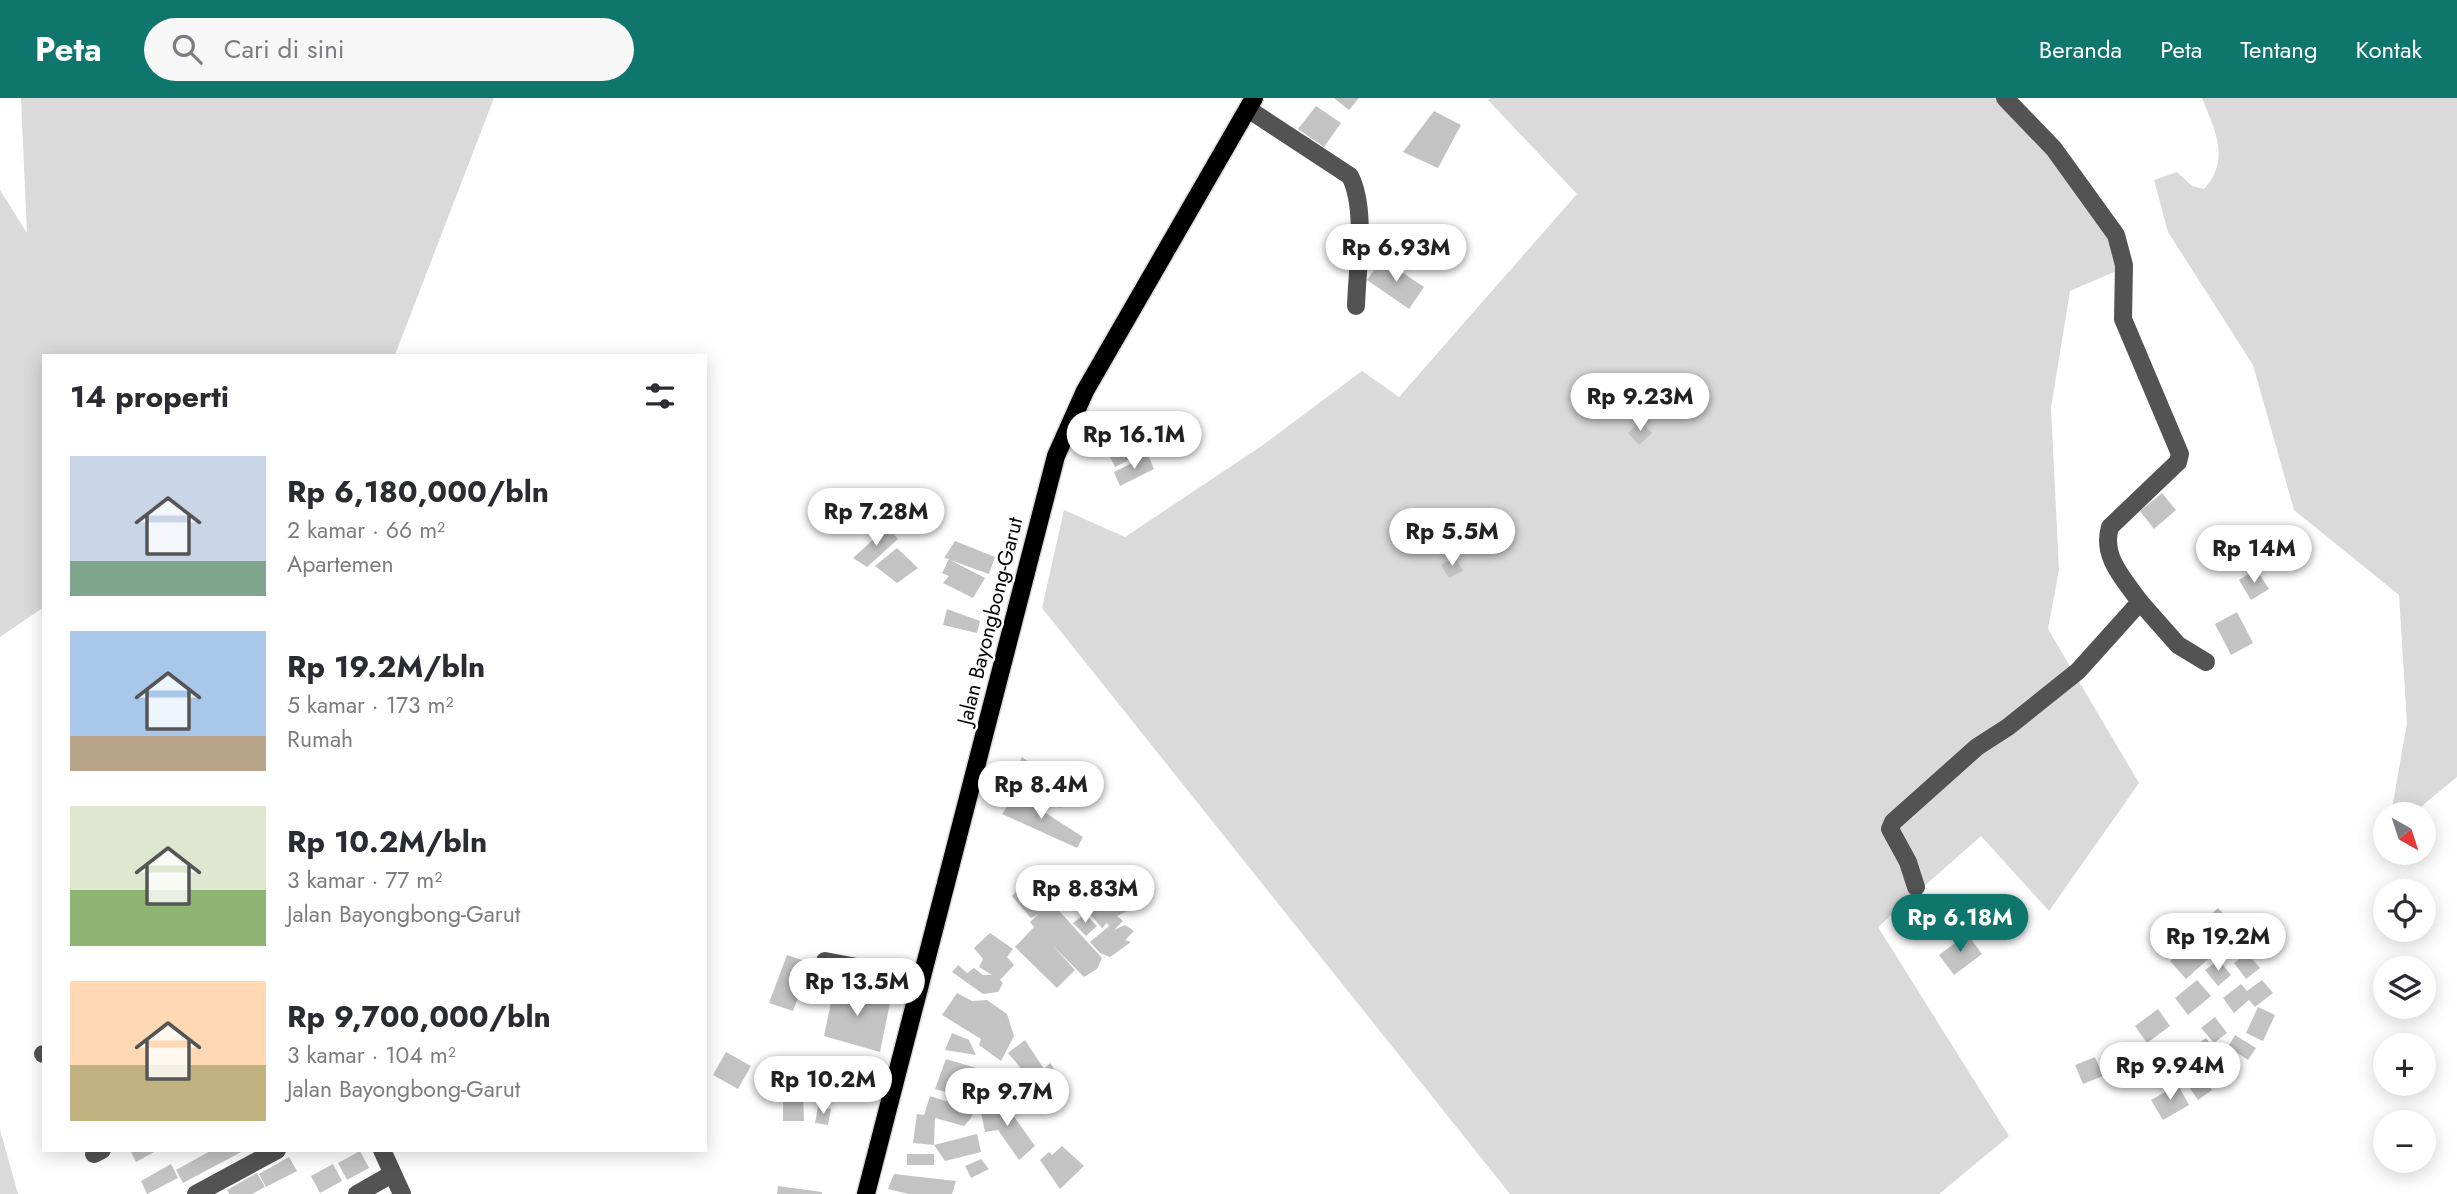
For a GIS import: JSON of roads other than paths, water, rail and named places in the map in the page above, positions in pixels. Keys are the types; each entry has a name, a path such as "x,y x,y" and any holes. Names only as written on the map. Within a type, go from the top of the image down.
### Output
{"main road":[{"name":"Jalan Bayongbong-Garut","path":"866,1194 919,979 1056,456 1085,391 1251,103"}],"street":[{"path":"2006,98 2054,149 2116,235 2124,265 2123,319 2180,447 2178,462 2110,527 2109,557 2140,602 2178,645 2206,662"},
{"path":"1251,103 1350,176 1355,187 1358,210 1356,306"},
{"path":"1916,887 1908,862 1890,829 1893,822 1977,747 2008,727 2078,671 2140,602"},
{"path":"825,961 919,979"},
{"path":"196,1194 273,1152"},
{"path":"383,1152 402,1194"},
{"path":"357,1194 391,1174"}]}
